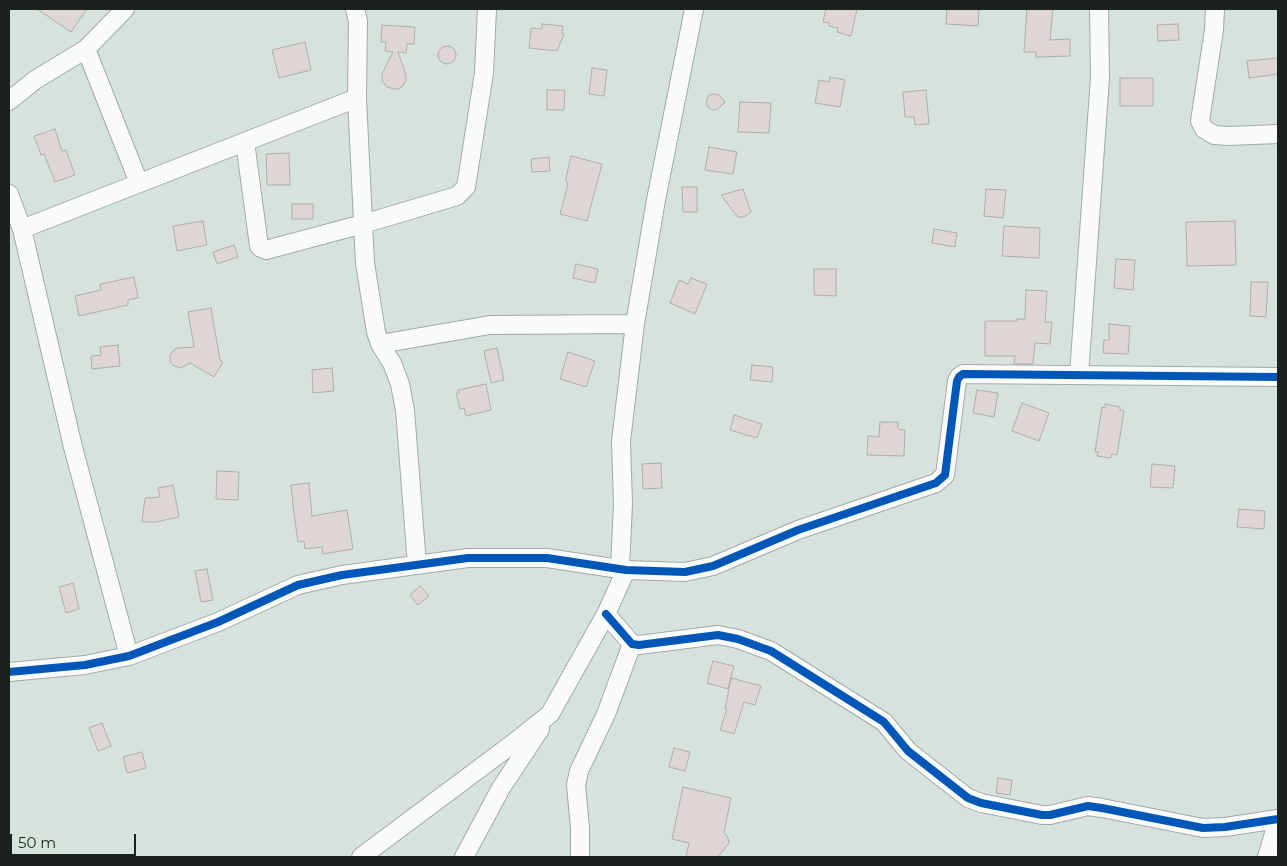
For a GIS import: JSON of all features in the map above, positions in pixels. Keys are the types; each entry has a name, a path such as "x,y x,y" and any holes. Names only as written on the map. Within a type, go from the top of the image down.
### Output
{"street":[{"path":"9,101 35,80 86,49 125,9"},
{"path":"355,9 358,21 357,98 365,263 376,332 380,344 392,363 400,384 405,410 417,565"},
{"path":"245,142 259,246 266,250 457,196 466,187 484,73 487,9"},
{"path":"471,854 501,788 550,714 606,614 623,569 621,441 635,324 656,200 694,9"},
{"path":"1079,375 1100,77 1099,9"},
{"path":"1215,9 1214,30 1200,121 1204,129 1214,135 1278,134"},
{"path":"86,49 139,183"},
{"path":"22,229 357,98"},
{"path":"9,194 22,229 73,447 129,656"},
{"path":"380,344 490,325 635,324"},
{"path":"9,672 85,665 129,656 218,622 298,585 342,575 468,558 547,558 623,569 685,572 713,566 798,530 936,483 946,474 958,380 959,376 963,374 1278,378"},
{"path":"606,614 632,644 639,645 718,635 738,639 771,651 884,722 908,751 968,798 981,803 1042,815 1050,815 1088,806 1204,828 1225,827 1278,819 1267,857"},
{"path":"580,857 576,785 579,771 606,714 632,644"},
{"path":"361,857 512,745 550,714"}],"building":[{"path":"37,9 87,9 71,32"},
{"path":"826,9 857,9 851,36 837,32 838,28 823,22"},
{"path":"947,9 979,9 978,26 946,24"},
{"path":"1027,9 1053,9 1050,40 1070,39 1070,56 1036,57 1036,52 1024,52"},
{"path":"542,24 563,26 562,33 564,34 557,51 529,48 531,28 542,29"},
{"path":"1178,24 1179,40 1158,41 1157,25"},
{"path":"382,25 415,27 414,44 407,44 406,53 398,52 406,80 402,87 398,89 387,87 382,81 382,74 393,52 385,51 386,42 381,42"},
{"path":"305,42 311,70 279,78 272,50"},
{"path":"447,46 455,51 456,55 451,63 447,64 439,59 438,55 443,47"},
{"path":"1278,58 1278,74 1249,78 1247,61"},
{"path":"592,68 607,70 604,96 589,94"},
{"path":"830,77 845,80 840,107 815,103 819,80 829,82"},
{"path":"1120,78 1153,78 1153,106 1120,106"},
{"path":"547,90 565,90 564,110 547,110"},
{"path":"926,90 929,124 915,125 914,117 905,117 903,92"},
{"path":"709,95 719,95 725,102 718,109 712,110 706,102"},
{"path":"740,102 771,103 769,133 738,132"},
{"path":"55,129 62,151 66,150 75,175 55,182 44,154 41,155 34,136"},
{"path":"709,147 737,152 733,174 705,170"},
{"path":"289,153 290,185 267,185 266,154"},
{"path":"571,156 602,164 587,221 560,214 568,184 566,178"},
{"path":"549,157 550,171 532,172 531,159"},
{"path":"682,187 697,187 697,212 683,212"},
{"path":"743,189 751,212 744,217 738,217 721,195"},
{"path":"986,189 1006,190 1003,218 984,216"},
{"path":"292,204 313,204 313,219 292,219"},
{"path":"203,221 207,245 177,251 173,226"},
{"path":"1235,221 1236,265 1187,266 1186,222"},
{"path":"1004,226 1040,228 1039,258 1002,256"},
{"path":"934,229 957,233 955,247 932,243"},
{"path":"234,245 238,257 217,264 213,252"},
{"path":"1116,259 1135,260 1133,290 1114,288"},
{"path":"576,264 598,269 595,283 573,278"},
{"path":"814,269 836,269 836,296 814,295"},
{"path":"134,277 138,298 128,300 128,305 79,316 75,296 101,290 100,284"},
{"path":"691,278 707,284 695,314 670,303 679,280 688,284"},
{"path":"1251,282 1268,282 1266,317 1250,316"},
{"path":"1026,290 1047,291 1045,322 1052,322 1050,344 1035,343 1033,364 1014,364 1015,356 985,356 985,321 1017,321 1017,319 1025,319"},
{"path":"211,308 220,360 223,362 214,377 190,363 181,368 174,366 170,362 170,355 177,348 194,347 188,312"},
{"path":"1109,324 1130,326 1128,354 1103,353 1104,340 1109,340"},
{"path":"118,345 120,366 92,369 91,356 101,355 100,347"},
{"path":"497,348 504,380 491,383 484,351"},
{"path":"568,352 595,361 586,387 560,379"},
{"path":"752,365 773,367 772,382 750,380"},
{"path":"332,368 334,391 313,393 312,370"},
{"path":"486,384 491,410 466,416 464,408 460,409 456,393 459,393 458,390"},
{"path":"977,390 998,393 994,417 973,413"},
{"path":"1022,403 1049,413 1039,441 1012,431"},
{"path":"1105,404 1120,407 1120,410 1124,411 1117,455 1112,454 1111,458 1097,456 1098,452 1095,452 1102,407 1105,408"},
{"path":"734,415 762,424 757,438 730,430"},
{"path":"880,422 898,422 898,429 905,430 904,456 867,455 868,436 879,437"},
{"path":"661,463 662,488 643,489 642,464"},
{"path":"1152,464 1175,466 1173,488 1150,487"},
{"path":"217,471 239,472 238,500 216,499"},
{"path":"309,483 312,516 347,510 353,549 323,554 322,547 305,549 304,541 298,542 291,485"},
{"path":"173,485 179,517 156,522 142,522 145,498 160,497 158,488"},
{"path":"1239,509 1265,511 1264,529 1237,527"},
{"path":"207,569 213,600 201,602 195,571"},
{"path":"73,583 79,609 66,613 59,587"},
{"path":"420,586 429,596 418,605 410,595"},
{"path":"713,661 734,666 728,689 707,683"},
{"path":"731,678 761,686 755,705 744,702 734,734 720,730 727,709 725,709"},
{"path":"102,723 111,746 98,751 89,728"},
{"path":"674,748 690,752 685,771 669,767"},
{"path":"142,752 146,768 127,773 123,757"},
{"path":"998,778 1012,780 1010,795 996,793"},
{"path":"683,787 731,798 724,832 729,843 718,857 686,857 689,843 672,839"}],"cycle path":[{"path":"9,672 85,665 129,656 218,622 298,585 342,575 468,558 547,558 626,570 685,572 713,566 798,530 936,483 945,475 957,381 963,374 1278,377"},
{"path":"606,614 632,644 639,645 718,635 738,639 771,651 884,722 908,751 968,798 981,803 1042,815 1050,815 1088,806 1203,828 1225,827 1278,819"}]}
